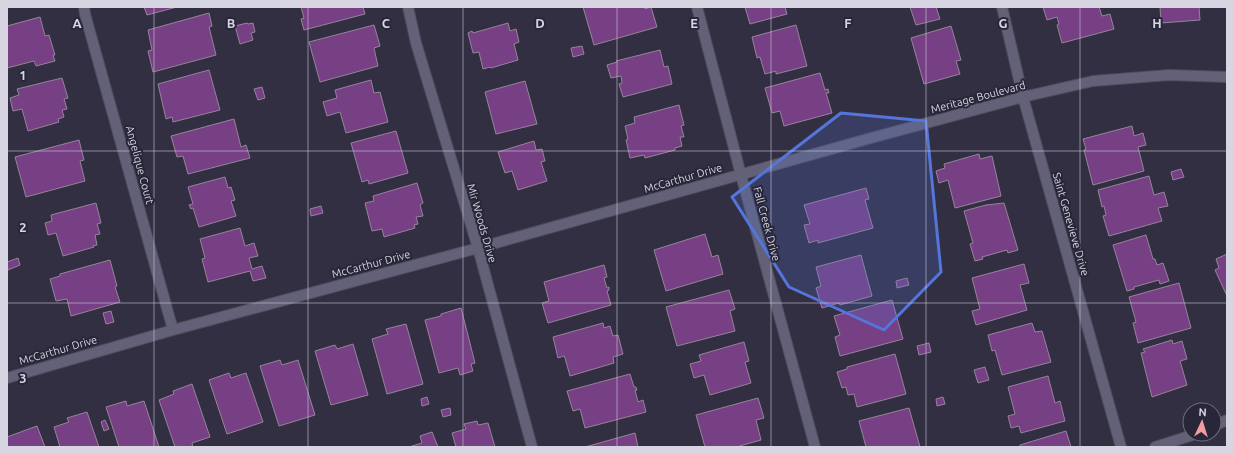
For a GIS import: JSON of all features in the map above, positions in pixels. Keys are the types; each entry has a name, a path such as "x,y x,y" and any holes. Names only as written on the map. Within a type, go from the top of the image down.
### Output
{"street":[{"name":"Angelique Court","path":"84,7 173,330"},
{"name":"Mir Woods Drive","path":"408,7 416,43 478,248 532,447"},
{"name":"Fall Creek Drive","path":"697,7 741,175 816,447"},
{"name":"Saint Genevieve Drive","path":"1002,7 1023,97 1121,447"},
{"name":"Meritage Boulevard","path":"741,175 1023,97 1093,81 1168,75 1227,77"},
{"name":"McCarthur Drive","path":"7,378 173,330 741,175"},
{"path":"1156,447 1182,439"}],"highlighted area":[{"path":"841,113 926,121 941,272 884,330 789,287 732,197"}],"building":[{"path":"144,7 177,7 147,15"},
{"path":"301,7 363,7 365,14 304,30 301,19 304,18"},
{"path":"583,7 645,7 645,9 651,7 657,27 594,45"},
{"path":"745,7 785,7 787,14 750,24"},
{"path":"910,7 936,7 940,19 916,25"},
{"path":"1043,7 1099,7 1102,16 1110,14 1114,29 1062,43 1057,25 1059,24 1057,17 1047,20"},
{"path":"1160,7 1199,7 1200,20 1161,23"},
{"path":"209,13 212,26 209,27 216,55 153,72 148,51 152,50 148,30"},
{"path":"40,17 45,36 49,35 55,55 53,55 55,61 36,66 34,61 7,68 7,26"},
{"path":"253,23 255,32 251,33 253,40 240,44 235,26"},
{"path":"508,23 510,31 516,29 519,42 514,44 518,60 483,69 479,52 473,53 468,33 472,31 473,33"},
{"path":"374,25 380,46 374,48 378,66 320,82 309,42"},
{"path":"796,25 807,66 776,74 776,71 765,74 760,57 757,58 752,37"},
{"path":"951,26 961,60 956,61 960,74 924,84 911,38"},
{"path":"582,46 584,54 573,57 571,48"},
{"path":"660,50 664,67 668,66 672,84 623,97 619,84 622,83 621,76 611,78 607,65 617,62 616,61"},
{"path":"209,70 220,110 173,122 172,117 166,119 158,84"},
{"path":"820,73 825,90 828,89 829,93 826,93 832,113 784,126 780,111 772,113 765,88"},
{"path":"62,78 68,98 64,99 67,109 62,110 64,117 58,119 59,122 28,131 22,109 13,111 10,98 19,95 17,89"},
{"path":"371,80 374,93 380,92 388,122 346,133 340,112 327,116 323,102 337,98 335,90"},
{"path":"525,81 537,124 496,134 485,92"},
{"path":"262,87 265,98 258,100 254,89"},
{"path":"679,105 684,125 681,126 684,137 680,137 682,146 675,148 675,150 645,158 644,155 630,158 625,126 635,123 634,117"},
{"path":"234,119 241,147 246,145 250,158 188,174 183,156 177,157 171,136"},
{"path":"1132,126 1134,136 1143,133 1146,145 1138,147 1144,171 1093,185 1084,150 1086,149 1083,139"},
{"path":"396,131 408,173 369,184 368,180 362,182 351,143"},
{"path":"79,140 84,160 80,161 85,181 26,197 15,157"},
{"path":"534,141 536,150 542,149 545,161 541,162 547,181 518,190 512,171 505,173 498,152"},
{"path":"979,154 980,159 992,156 1001,196 955,208 948,180 939,183 936,171 945,168 944,164"},
{"path":"1181,169 1184,177 1173,180 1171,172"},
{"path":"1149,176 1154,195 1164,192 1168,206 1158,208 1162,221 1109,236 1103,216 1106,215 1104,206 1102,207 1098,190"},
{"path":"225,177 228,188 231,187 235,200 231,201 236,216 199,227 193,208 191,209 189,205 193,204 188,187"},
{"path":"417,183 423,203 420,205 423,216 416,217 418,224 414,225 415,228 384,237 382,229 372,231 365,203 374,201 373,196"},
{"path":"866,188 869,199 865,200 873,228 818,243 818,240 809,243 804,225 810,224 804,205"},
{"path":"96,203 101,223 97,224 100,234 95,235 97,245 63,256 56,233 48,235 45,223 52,221 51,215"},
{"path":"1004,203 1018,250 1008,253 1007,250 982,257 983,259 975,261 970,244 973,243 964,211 986,205"},
{"path":"321,206 323,213 311,216 310,209"},
{"path":"240,228 245,246 254,243 258,256 249,258 252,269 262,266 266,278 253,281 250,271 208,282 202,259 205,258 200,239"},
{"path":"705,234 712,257 718,255 723,274 666,291 654,250"},
{"path":"1146,235 1153,259 1155,259 1157,265 1163,263 1169,281 1160,284 1159,280 1134,287 1134,289 1127,291 1113,245"},
{"path":"1227,254 1227,296 1215,270 1219,268 1216,259"},
{"path":"861,255 872,296 840,305 839,303 822,308 816,288 821,286 816,267"},
{"path":"18,258 20,265 8,270 7,262"},
{"path":"110,260 117,286 115,287 120,302 71,316 67,299 56,301 50,279 60,276 60,274"},
{"path":"1024,264 1029,283 1020,285 1027,310 976,325 972,311 980,309 972,278"},
{"path":"604,265 607,277 604,278 607,288 609,287 609,290 607,291 611,305 548,323 542,303 549,301 544,282"},
{"path":"907,278 909,285 897,288 896,281"},
{"path":"1179,283 1191,328 1138,343 1133,323 1136,322 1129,297"},
{"path":"729,290 735,309 730,311 735,331 677,346 666,307"},
{"path":"892,300 903,339 840,356 835,337 840,335 834,316"},
{"path":"461,308 475,363 471,364 473,371 460,375 458,368 439,373 425,320 441,316 441,314"},
{"path":"111,311 114,322 106,324 103,313"},
{"path":"603,323 604,328 610,326 613,336 618,335 623,354 613,357 614,363 570,376 564,356 558,358 553,337"},
{"path":"1032,323 1035,332 1042,331 1051,362 1002,375 995,350 992,351 988,335"},
{"path":"406,324 423,384 387,394 372,339 388,334 386,329"},
{"path":"1172,340 1173,344 1182,341 1187,359 1180,361 1187,385 1152,397 1141,353 1145,352 1143,349"},
{"path":"744,342 749,361 745,362 751,383 710,395 704,375 694,378 690,364 701,361 699,355"},
{"path":"929,343 931,352 919,355 917,346"},
{"path":"353,344 368,395 331,405 315,351 335,345 337,349"},
{"path":"895,354 906,394 857,407 854,394 848,395 846,387 842,388 837,372 847,369 847,367"},
{"path":"280,360 282,365 298,360 315,415 279,426 260,366"},
{"path":"985,367 989,380 978,383 974,370"},
{"path":"229,373 231,378 246,373 263,422 227,434 209,380"},
{"path":"630,374 634,387 636,387 637,390 635,390 638,402 643,400 646,412 585,428 580,409 573,411 567,391"},
{"path":"1048,376 1055,403 1060,401 1065,421 1021,433 1019,426 1011,428 1008,416 1015,414 1008,387"},
{"path":"192,384 210,437 192,443 193,447 175,447 159,400 174,394 173,391"},
{"path":"427,397 429,404 422,406 421,399"},
{"path":"943,397 945,404 937,406 936,399"},
{"path":"758,398 764,418 756,420 761,440 736,447 705,447 696,415"},
{"path":"126,401 127,406 144,401 159,447 119,447 106,407"},
{"path":"450,408 451,415 443,417 441,410"},
{"path":"909,408 920,447 866,447 859,421"},
{"path":"87,412 99,447 60,447 54,427 69,422 67,418"},
{"path":"105,420 109,429 104,431 101,422"},
{"path":"477,421 478,425 488,423 495,447 456,447 452,433 466,429 464,424"},
{"path":"37,426 45,447 7,447 7,437"},
{"path":"1066,431 1071,447 1020,447 1020,445"},
{"path":"432,432 438,447 409,447 422,443 420,436"},
{"path":"635,433 638,447 585,447"}]}
